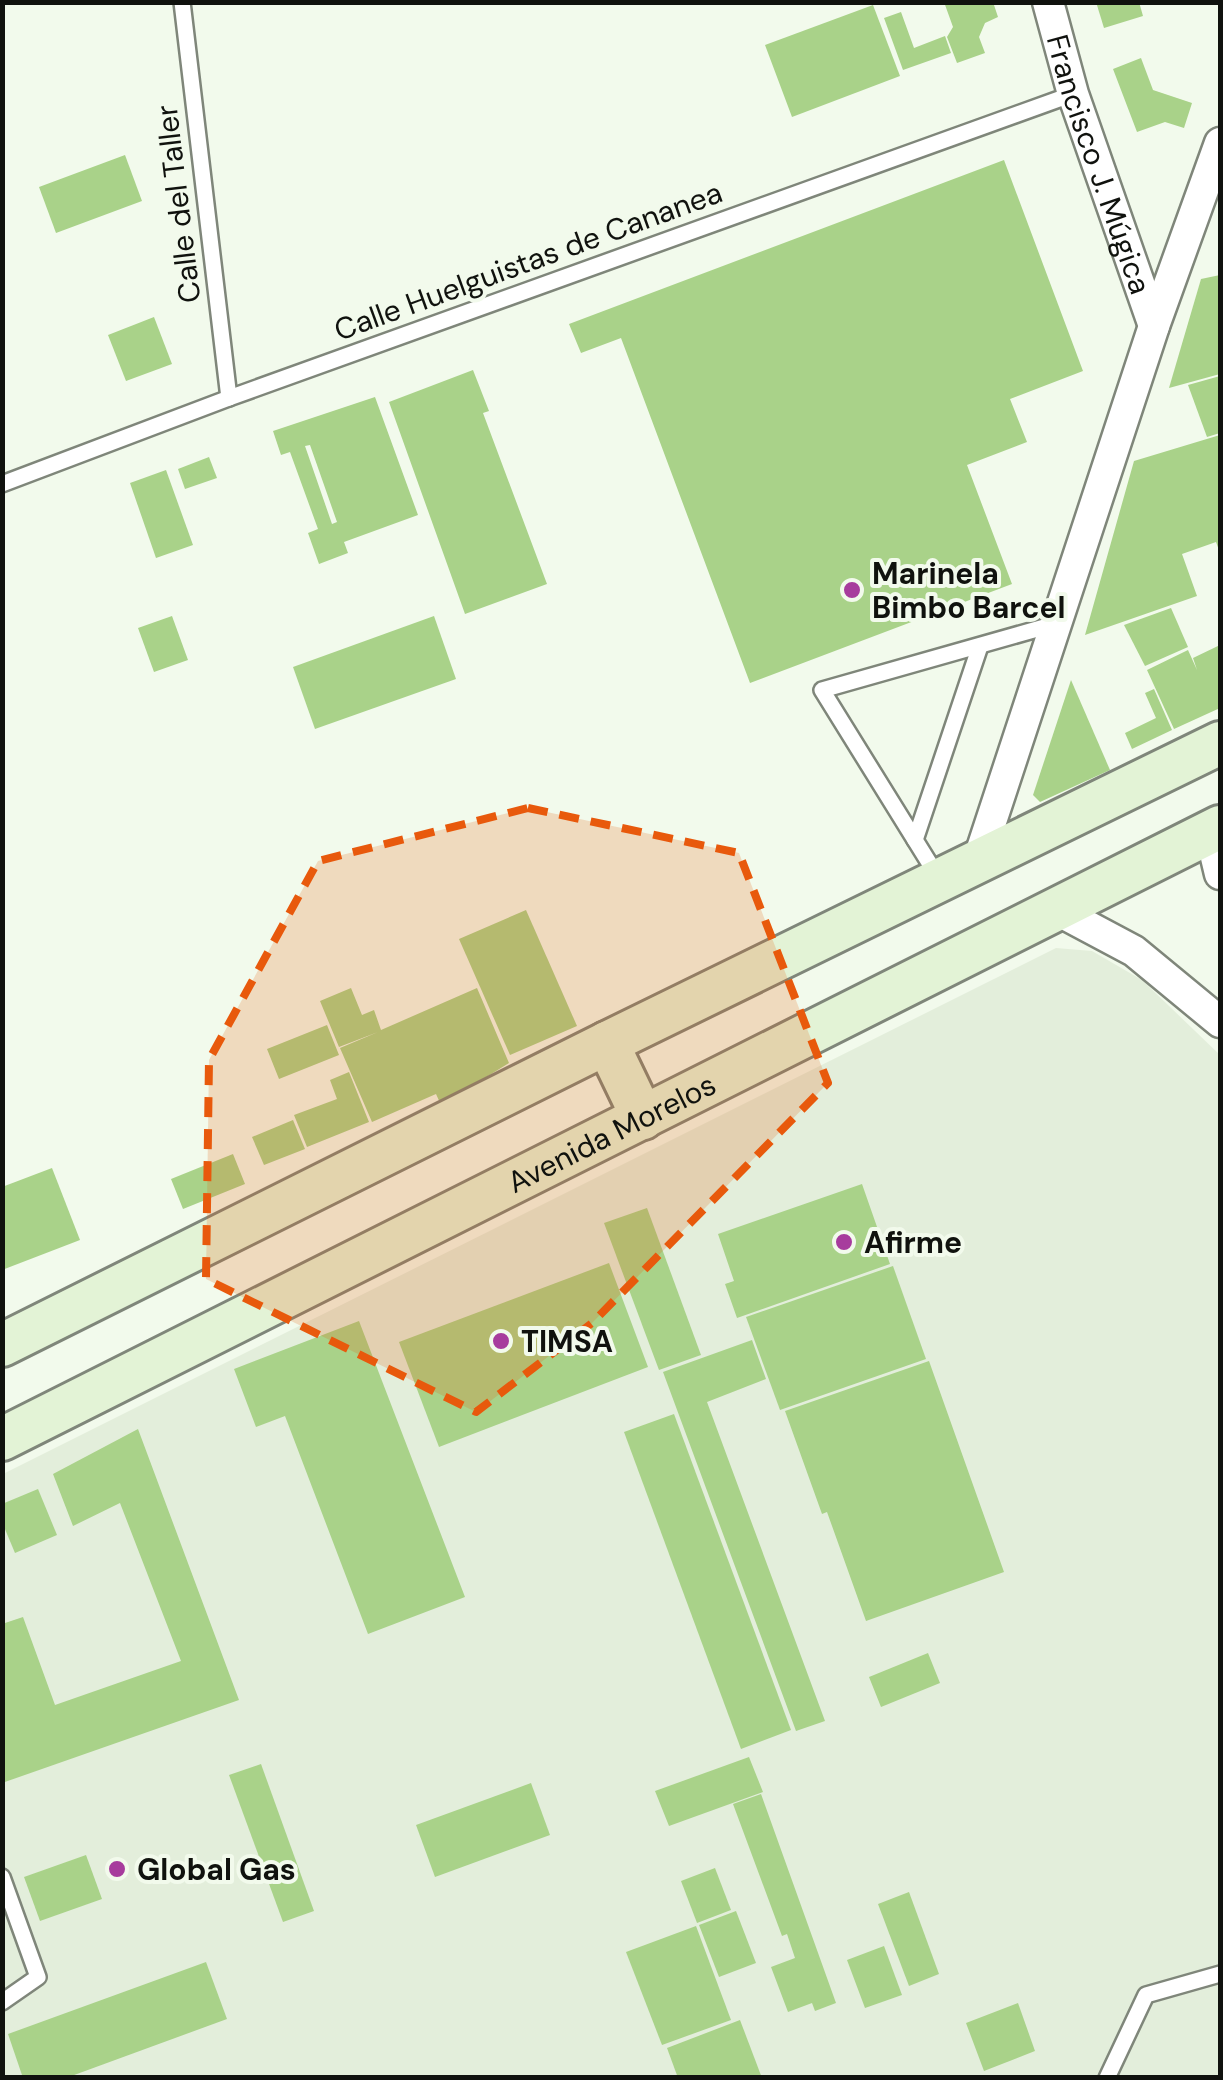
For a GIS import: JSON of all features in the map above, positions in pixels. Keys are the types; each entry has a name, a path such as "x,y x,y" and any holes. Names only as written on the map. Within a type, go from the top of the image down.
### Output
{"main road":[{"path":"2,1345 607,1042 1220,743"},
{"name":"Avenida Morelos","path":"2,1439 1215,830"},
{"path":"607,1042 642,1118"}],"street":[{"name":"Francisco J. Múgica","path":"1048,2 1074,94 1154,326"},
{"path":"978,861 1154,326 1220,143"},
{"path":"1215,830 1220,874"},
{"path":"1057,910 1134,951 1220,1022"}],"lane":[{"name":"Calle del Taller","path":"182,2 229,398"},
{"name":"Calle Huelguistas de Cananea","path":"2,484 229,398 1074,94"},
{"path":"940,881 822,690 1056,624"},
{"path":"915,840 980,646"},
{"path":"2,1878 38,1977 2,2002"},
{"path":"1107,2078 1146,1995 1220,1974"}],"highlighted area":[{"path":"528,808 739,853 828,1083 592,1323 476,1412 206,1279 209,1060 318,861"}],"shaded area":[{"path":"1056,948 1092,951 1142,980 1220,1055 1220,2077 3,2078 3,1474"}],"building":[{"path":"944,2 993,2 998,17 985,23 979,37 985,53 957,63 947,37 953,27"},
{"path":"1096,2 1139,2 1143,16 1104,28"},
{"path":"873,5 900,76 792,117 765,45"},
{"path":"901,12 914,48 945,36 951,53 903,70 884,18"},
{"path":"1141,58 1153,90 1192,103 1184,128 1165,122 1137,132 1113,69"},
{"path":"125,155 142,201 56,233 39,187"},
{"path":"1004,160 1083,371 1010,399 1027,442 967,465 1012,584 750,683 621,338 581,353 569,324"},
{"path":"1220,275 1220,374 1169,388 1201,279"},
{"path":"154,317 172,364 126,381 108,335"},
{"path":"473,370 489,411 483,413 547,584 465,614 389,402"},
{"path":"1220,376 1220,433 1207,437 1188,385"},
{"path":"375,397 418,515 344,542 348,553 319,564 308,533 318,529 290,452 281,455 273,431","holes":["310,445 337,522 332,524 305,446"]},
{"path":"1220,435 1220,553 1216,542 1182,554 1197,596 1085,635 1134,461"},
{"path":"209,457 217,478 185,489 178,469"},
{"path":"166,470 193,545 156,558 130,483"},
{"path":"1171,608 1188,647 1145,666 1124,625"},
{"path":"172,616 188,660 154,672 138,628"},
{"path":"434,616 456,679 315,729 293,667"},
{"path":"1220,645 1220,708 1174,729 1147,670 1188,650 1197,670 1193,658"},
{"path":"1071,680 1110,770 1040,802 1033,795"},
{"path":"1154,689 1172,730 1132,749 1125,733 1156,718 1145,693"},
{"path":"526,910 577,1026 510,1055 459,939"},
{"path":"351,988 362,1015 374,1010 381,1030 477,988 509,1063 441,1105 436,1094 372,1122 340,1048 378,1032 339,1047 320,1001"},
{"path":"327,1025 339,1055 279,1079 267,1049"},
{"path":"349,1072 369,1122 307,1147 294,1115 337,1099 330,1080"},
{"path":"293,1120 305,1149 264,1165 252,1137"},
{"path":"233,1154 245,1184 183,1209 171,1179"},
{"path":"52,1168 80,1240 2,1270 2,1187"},
{"path":"862,1184 890,1264 737,1318 725,1284 734,1281 718,1234"},
{"path":"647,1208 701,1355 659,1370 604,1223"},
{"path":"609,1263 648,1367 439,1447 399,1342"},
{"path":"893,1266 926,1359 780,1410 746,1317"},
{"path":"359,1321 465,1597 368,1634 285,1416 256,1427 234,1369"},
{"path":"752,1340 766,1379 707,1402 825,1721 796,1731 663,1372"},
{"path":"929,1361 1004,1572 866,1621 785,1411"},
{"path":"674,1414 791,1730 741,1749 624,1432"},
{"path":"138,1429 239,1700 2,1783 2,1624 23,1617 55,1705 181,1661 120,1503 73,1526 53,1474"},
{"path":"38,1489 57,1535 15,1553 2,1522 2,1504"},
{"path":"928,1653 940,1683 881,1707 869,1677"},
{"path":"749,1757 763,1792 669,1826 655,1791"},
{"path":"261,1764 314,1911 283,1922 229,1775"},
{"path":"531,1783 550,1835 435,1877 416,1825"},
{"path":"761,1794 836,2003 815,2011 812,2003 788,2012 771,1967 795,1958 787,1934 782,1936 733,1804"},
{"path":"86,1855 102,1899 40,1921 24,1877"},
{"path":"715,1868 731,1910 697,1923 681,1881"},
{"path":"909,1892 939,1974 909,1986 878,1904"},
{"path":"736,1911 756,1963 719,1977 699,1925"},
{"path":"696,1926 731,2020 662,2045 626,1952"},
{"path":"884,1946 902,1995 865,2008 847,1960"},
{"path":"206,1962 227,2019 66,2078 23,2078 8,2034"},
{"path":"1018,2003 1035,2051 984,2071 966,2023"},
{"path":"740,2020 762,2078 678,2078 667,2048"}],"place":[{"name":"Marinela Bimbo Barcel","path":"852,590"},
{"name":"Afirme","path":"844,1242"},
{"name":"TIMSA","path":"501,1341"},
{"name":"Global Gas","path":"117,1869"}]}
